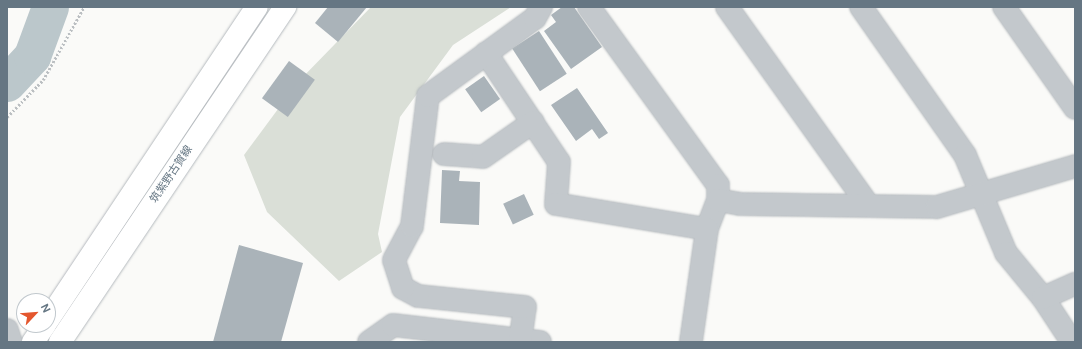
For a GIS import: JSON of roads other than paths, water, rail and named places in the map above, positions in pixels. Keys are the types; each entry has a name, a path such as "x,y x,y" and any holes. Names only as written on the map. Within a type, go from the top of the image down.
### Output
{"main road":[{"name":"筑紫野古賀線","path":"56,308 257,7"},
{"name":"筑紫野古賀線","path":"60,342 285,7"},
{"path":"33,342 39,333"}],"street":[{"path":"369,342 393,325 409,334 527,341 525,307 418,296 403,288 394,271 394,260 412,226 428,96 535,18 541,7"},
{"path":"590,7 718,185 718,200 707,229 691,342"},
{"path":"727,7 868,205"},
{"path":"861,7 965,155 1006,253 1043,298 1072,342"},
{"path":"1004,7 1075,108"},
{"path":"486,53 559,162 556,204 707,229"},
{"path":"444,154 483,157 533,122"},
{"path":"718,200 740,204 937,207 1075,166"},
{"path":"1043,298 1075,284"},
{"path":"7,330 11,342"}],"waterway":[{"path":"7,83 32,56 50,7"}]}
